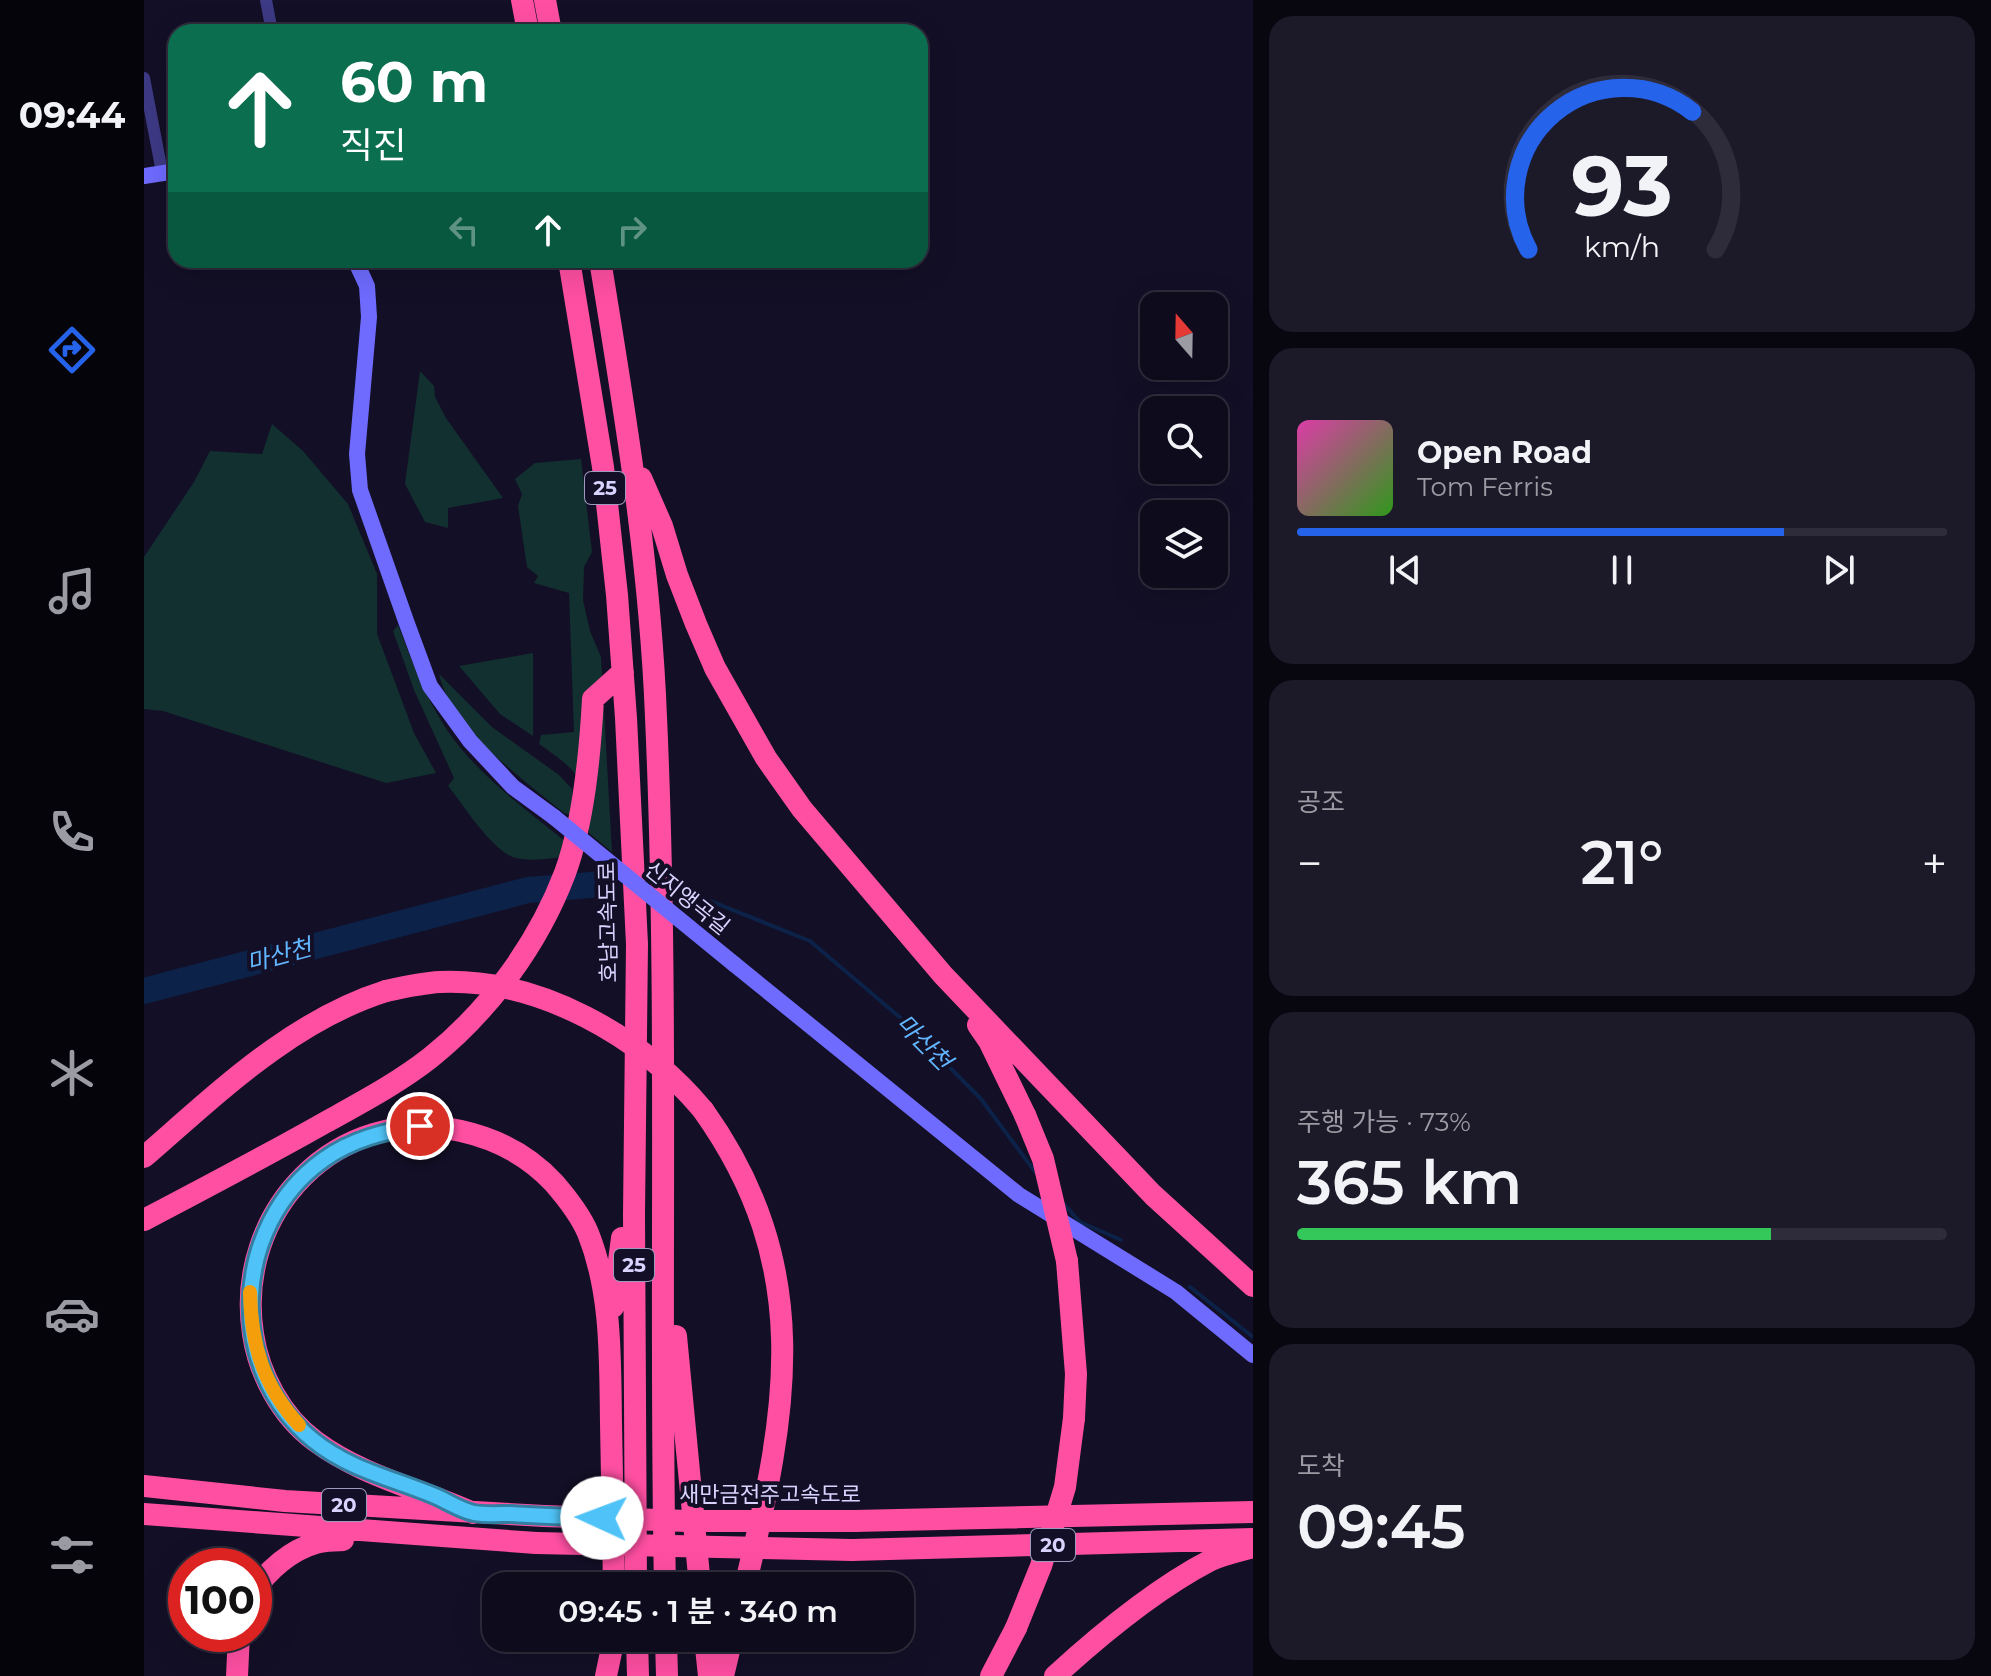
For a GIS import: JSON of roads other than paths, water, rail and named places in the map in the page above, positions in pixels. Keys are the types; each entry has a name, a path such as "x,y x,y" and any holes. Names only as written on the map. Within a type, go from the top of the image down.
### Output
{"highway":[{"path":"522,0 526,24"},
{"path":"545,0 550,24"},
{"name":"호남고속도로","path":"570,268 603,467 626,718 637,944 634,1150 636,1572"},
{"name":"25","path":"601,268 630,453 650,624 656,717 663,972 665,1572"},
{"path":"630,453 662,526 677,575 715,668 766,758 802,809 943,975 1153,1195 1253,1286"},
{"path":"144,1220 381,1092 430,1058 474,1018 539,930 566,872 590,751 593,699 623,672"},
{"path":"943,975 989,1041 1043,1159 1067,1261 1076,1374 1065,1487 1041,1566 1016,1628 991,1676"},
{"path":"144,1157 271,1050 340,1009 386,991 440,982 467,982 508,989 543,999 600,1025 630,1045 688,1092 739,1164 776,1271 784,1348 778,1414 769,1482 748,1572"},
{"path":"473,1513 432,1494 364,1472 313,1440 282,1406 265,1377 255,1348 250,1292 259,1243 281,1201 323,1159 352,1143 385,1131 420,1126 447,1128 493,1140 533,1163 572,1204 587,1231 600,1272 610,1332"},
{"path":"614,1572 610,1332 634,1150"},
{"path":"663,1200 699,1572"},
{"name":"새만금전주고속도로","path":"144,1486 285,1501 473,1513 688,1521 854,1521 1253,1512"},
{"name":"20","path":"144,1514 536,1543 852,1550 1253,1539"},
{"path":"272,1570 316,1543 403,1535"},
{"path":"1055,1676 1124,1618 1170,1586 1213,1559 1253,1547"},
{"path":"237,1676 238,1652"},
{"path":"606,1676 611,1652"},
{"path":"612,1676 613,1652"},
{"path":"637,1652 638,1676"},
{"path":"666,1652 667,1676"},
{"path":"706,1652 709,1676"},
{"path":"723,1676 729,1652"}],"street":[{"path":"266,0 270,24"},
{"path":"144,78 168,167"},
{"path":"144,176 168,171"},
{"name":"신지앵곡길","path":"359,268 367,286 369,317 357,454 360,490 430,686 470,741 513,787 1019,1195 1176,1292 1253,1355"}],"waterway":[{"name":"마산천","path":"144,991 528,890 603,884"},
{"name":"마산천","path":"688,892 810,941 903,1020 981,1099 1036,1173"},
{"name":"마산천","path":"1063,1203 1080,1222 1121,1240"},
{"name":"마산천","path":"1190,1287 1253,1337"}]}
